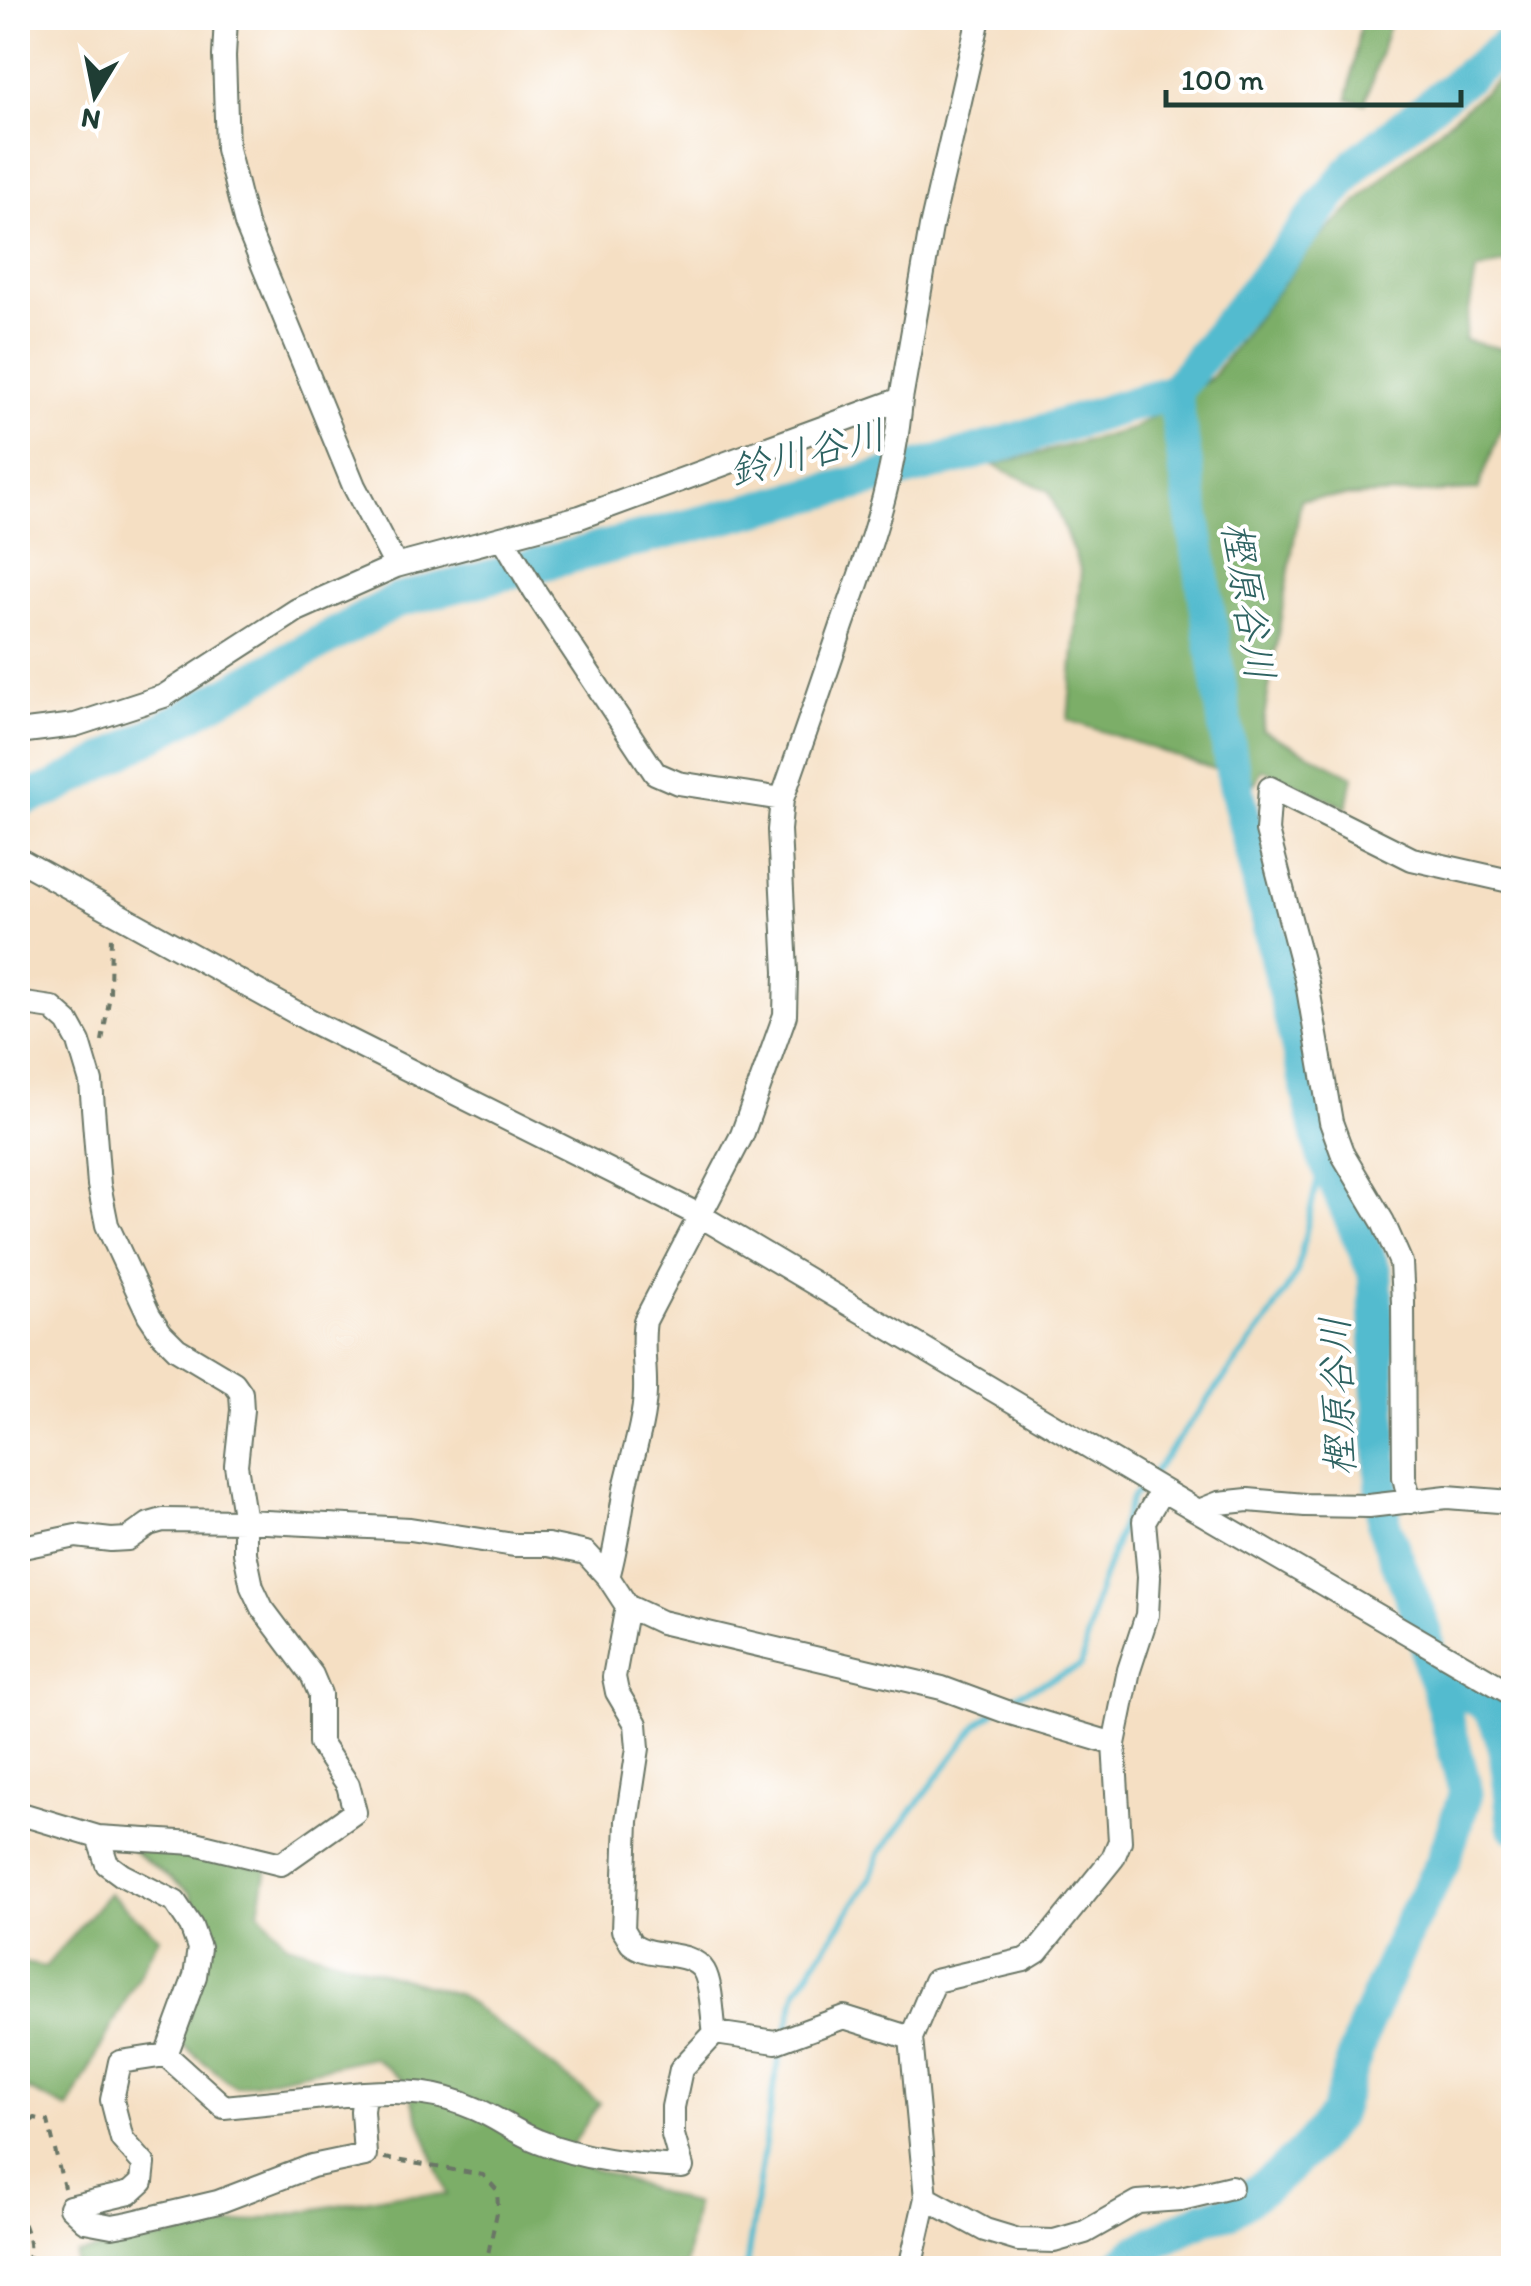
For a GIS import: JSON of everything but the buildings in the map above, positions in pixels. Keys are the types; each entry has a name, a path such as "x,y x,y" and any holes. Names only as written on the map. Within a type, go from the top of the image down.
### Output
{"street":[{"path":"226,18 227,148 246,224 354,486 396,566"},
{"path":"608,1577 641,1421 645,1391 644,1322 742,1135 785,1014 779,830 782,798 863,566 886,485 931,227 980,18"},
{"path":"18,732 75,725 164,696 297,610 396,566 507,545 901,400"},
{"path":"507,545 655,772 678,783 782,798"},
{"path":"1406,1503 1401,1263 1384,1222 1343,1155 1330,1122 1307,982 1267,831 1270,788 1412,859 1514,882"},
{"path":"18,858 310,1021 699,1214 1514,1695"},
{"path":"18,1003 52,1008 68,1022 79,1042 90,1082 98,1184 107,1225 149,1315 177,1349 234,1384 240,1393 236,1464 252,1587 262,1608 312,1674 320,1694 320,1742 348,1785 355,1812 282,1864 196,1843 98,1838 18,1813"},
{"path":"910,2268 926,2198 910,2038 935,1980 1024,1960 1037,1952 1113,1858 1120,1840 1114,1744 1129,1670 1147,1614 1150,1577 1144,1521 1152,1484"},
{"path":"1199,1511 1219,1502 1248,1500 1305,1506 1370,1506 1447,1497 1514,1505"},
{"path":"18,1548 76,1536 128,1539 148,1524 162,1520 410,1528 514,1545 548,1545 586,1553 628,1606 661,1622 942,1688 1114,1744"},
{"path":"628,1606 614,1677 617,1692 636,1724 638,1748 627,1821 623,1930 631,1943 702,1967 714,2033"},
{"path":"98,1838 108,1864 175,1902 191,1926 199,1948 195,1976 166,2055"},
{"path":"714,2033 783,2040 844,2017 910,2038"},
{"path":"166,2055 224,2108 393,2091 435,2094 476,2109 538,2142 617,2163 682,2167 674,2135 673,2107 681,2069 714,2033"},
{"path":"70,2207 130,2193 142,2182 144,2164 122,2139 112,2100 120,2062 166,2055"},
{"path":"70,2207 85,2221 112,2226 218,2202 312,2166 366,2155 364,2093"},
{"path":"926,2198 985,2230 1018,2240 1054,2241 1085,2232 1138,2202 1181,2199 1232,2186"}],"path":[{"path":"100,1048 110,995 111,912"},
{"path":"18,2130 35,2118 48,2121 70,2207"},
{"path":"366,2155 483,2175 497,2190 498,2208 485,2268"},
{"path":"18,2209 31,2246 24,2267 18,2264"}],"green space":[{"path":"1361,18 1394,18 1365,103 1348,99"},
{"path":"1513,67 1513,261 1476,271 1464,340 1511,351 1503,423 1478,490 1301,499 1262,730 1353,776 1347,808 1262,769 1255,783 1068,720 1081,571 1049,491 993,465 1132,429 1211,378 1313,244 1397,165"},
{"path":"126,1846 267,1869 259,1911 287,1944 459,1995 600,2103 563,2158 695,2205 685,2268 75,2268 76,2254 392,2195 447,2195 406,2083 373,2057 235,2087 179,2042 207,1961 204,1923 189,1892"},
{"path":"109,1893 159,1937 68,2109 18,2087 18,1962 45,1967"}],"waterway":[{"name":"鈴川谷川","path":"18,801 55,788 396,601 963,456 1174,391 1358,162 1514,39"},
{"name":"樫原谷川","path":"1118,2268 1136,2252 1204,2217 1230,2211 1277,2177 1336,2115 1363,2030 1409,1926 1442,1864 1466,1793 1429,1662 1425,1631 1384,1526 1375,1273 1323,1154 1232,769 1174,391"},
{"path":"1150,1477 1268,1320 1297,1272 1323,1154"},
{"path":"1004,1704 1081,1666 1096,1598 1131,1499 1142,1487"},
{"path":"1437,1682 1477,1699 1491,1711 1507,1758 1514,1825"},
{"path":"786,2033 797,1990 871,1878 880,1853 978,1724 994,1712"},
{"path":"746,2268 783,2045"}]}
